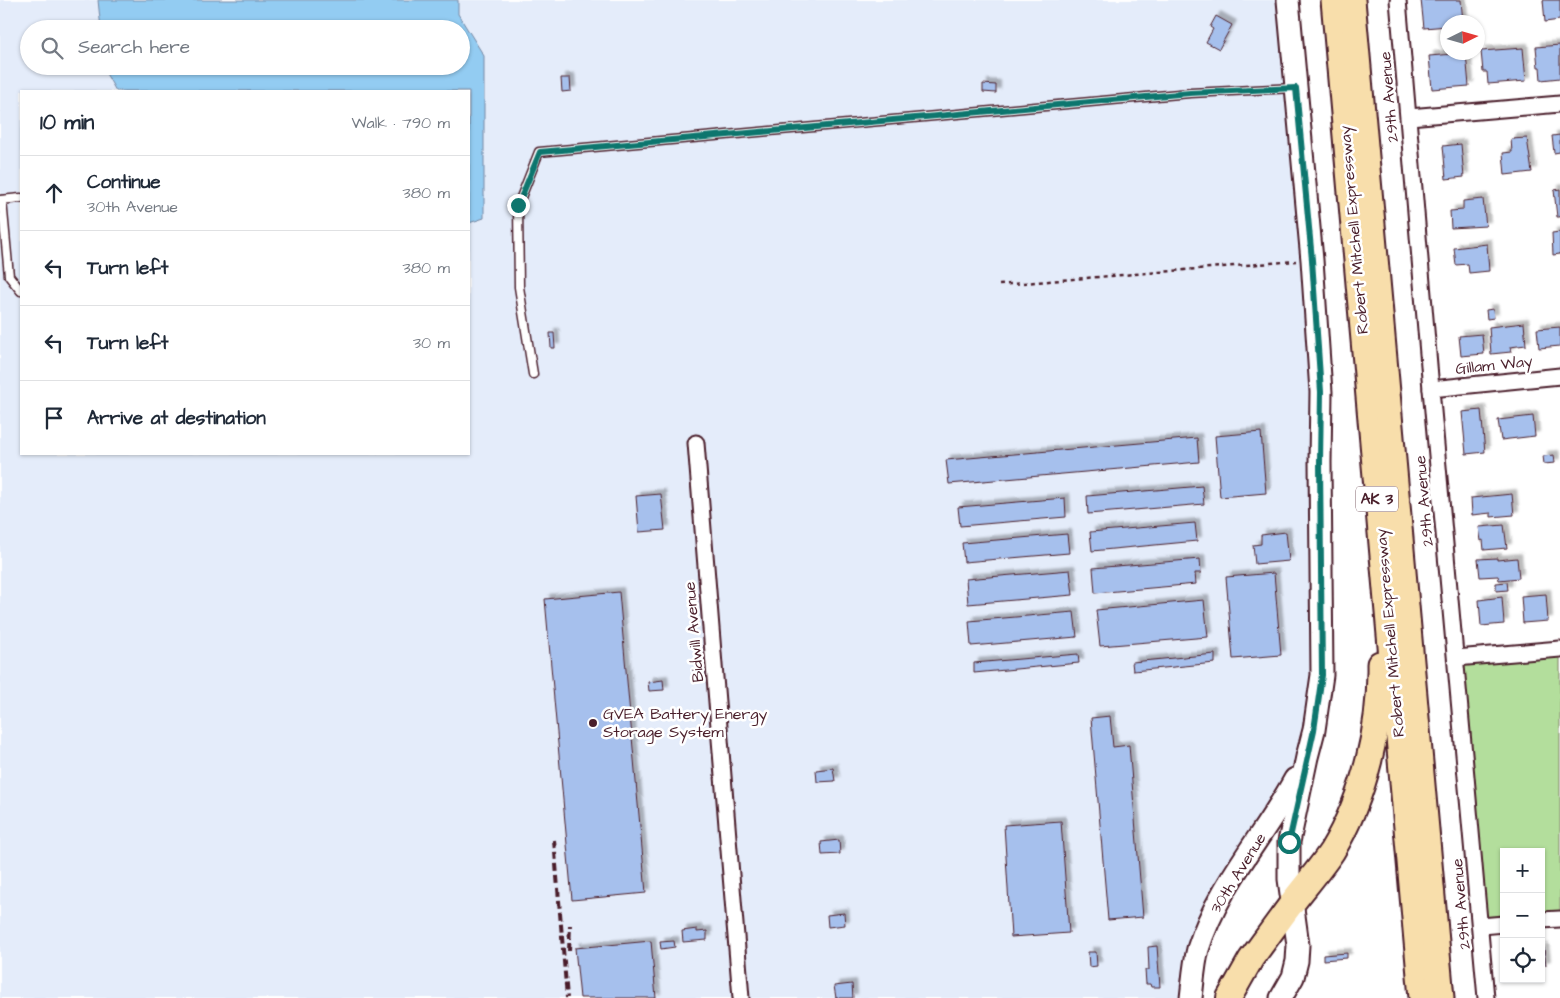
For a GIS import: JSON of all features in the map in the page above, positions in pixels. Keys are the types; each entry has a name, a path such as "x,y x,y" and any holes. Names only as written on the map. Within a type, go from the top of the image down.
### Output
{"highway":[{"name":"Robert Mitchell Expressway","path":"1334,0 1422,998"},
{"name":"Robert Mitchell Expressway","path":"1352,0 1441,998"},
{"path":"1292,903 1331,851 1349,817 1362,782 1378,714 1380,670 1374,461"},
{"path":"1432,890 1446,998"}],"main road":[{"name":"30th Avenue","path":"1281,998 1292,977 1297,961 1298,945 1289,879 1289,842 1318,710 1322,675 1321,392 1312,260 1288,0"},
{"name":"30th Avenue","path":"1191,998 1198,951 1215,906 1276,812 1307,756"},
{"path":"1229,998 1251,959 1292,903"}],"street":[{"name":"29th Avenue","path":"1398,0 1486,998"},
{"path":"1408,117 1560,104"},
{"name":"Gillam Way","path":"1431,389 1560,376"},
{"name":"Bidwill Avenue","path":"696,443 741,998"},
{"path":"1456,658 1560,649"},
{"path":"1545,920 1560,919"},
{"path":"1481,926 1500,924"}],"lane":[{"path":"533,374 519,287 518,205 540,152 1190,93 1296,88"},
{"path":"20,198 1,200 9,276 20,290"}],"path":[{"path":"999,285 1312,260"}],"shaded area":[{"path":"0,0 1286,0 1317,367 1317,657 1298,762 1225,883 1189,998 0,998"}],"green space":[{"path":"1560,649 1560,915 1545,917 1545,848 1500,848 1500,924 1481,926 1456,658"}],"water":[{"path":"98,0 458,0 458,14 462,20 100,20"},
{"path":"470,33 484,56 484,218 470,223 470,90 115,90 107,75 470,75"}],"building":[{"path":"1421,0 1461,0 1462,15 1440,15 1440,27 1424,28"},
{"path":"1543,0 1560,0 1560,20 1545,22"},
{"path":"1216,16 1232,25 1219,49 1206,42 1213,29 1210,27"},
{"path":"1560,45 1560,78 1541,80 1536,47"},
{"path":"1523,48 1526,81 1488,84 1487,72 1483,72 1482,60 1485,60 1485,51"},
{"path":"1440,55 1440,60 1467,60 1469,86 1432,89 1429,56"},
{"path":"561,78 570,78 571,91 562,92"},
{"path":"983,84 996,85 996,93 983,92"},
{"path":"1560,135 1560,152 1554,153 1552,136"},
{"path":"1527,138 1532,172 1505,175 1503,153 1512,152 1511,139"},
{"path":"1461,144 1464,177 1446,179 1443,146"},
{"path":"1560,189 1560,217 1557,217 1554,190"},
{"path":"1483,199 1486,226 1451,228 1450,211 1463,210 1463,201"},
{"path":"1560,232 1560,254 1553,255 1552,233"},
{"path":"1487,244 1489,271 1469,273 1468,264 1456,265 1454,248"},
{"path":"1493,309 1494,318 1487,319 1486,310"},
{"path":"1524,323 1526,345 1510,347 1511,352 1491,354 1489,327"},
{"path":"1560,327 1560,346 1539,348 1537,329"},
{"path":"550,333 554,333 555,348 551,348"},
{"path":"1482,334 1484,354 1461,356 1459,336"},
{"path":"1481,410 1485,452 1466,454 1462,412"},
{"path":"1533,416 1535,436 1501,440 1498,420"},
{"path":"1261,432 1266,493 1220,497 1215,436"},
{"path":"1197,438 1199,462 949,484 946,460"},
{"path":"1554,455 1555,463 1544,464 1543,456"},
{"path":"1202,486 1204,504 1088,514 1087,496"},
{"path":"661,494 665,530 639,532 636,496"},
{"path":"1512,494 1514,515 1491,517 1491,513 1472,515 1471,498"},
{"path":"1065,498 1066,517 960,526 958,507"},
{"path":"1195,523 1197,541 1092,551 1090,532"},
{"path":"1504,525 1507,548 1484,550 1479,527"},
{"path":"1286,532 1289,561 1255,564 1253,545 1261,544 1261,535"},
{"path":"1067,534 1069,553 964,562 962,543"},
{"path":"1497,558 1497,560 1517,558 1519,578 1499,580 1498,576 1480,577 1478,559"},
{"path":"1200,559 1201,573 1195,573 1196,584 1095,593 1093,568"},
{"path":"1070,570 1073,595 968,604 966,579"},
{"path":"1274,573 1281,655 1233,659 1226,577"},
{"path":"1507,582 1508,590 1496,591 1496,583"},
{"name":"GVEA Battery Energy Storage System","path":"619,592 646,893 572,900 545,599"},
{"path":"1546,594 1548,621 1523,623 1521,596"},
{"path":"1502,597 1504,624 1481,626 1479,600"},
{"path":"1204,600 1208,637 1100,646 1096,610"},
{"path":"1074,612 1077,637 971,646 969,621"},
{"path":"1078,654 1079,663 974,673 974,663"},
{"path":"1215,654 1215,663 1133,671 1132,662"},
{"path":"663,680 664,690 649,691 648,682"},
{"path":"1110,716 1113,747 1129,745 1143,917 1108,920 1091,718"},
{"path":"833,768 835,781 817,782 816,770"},
{"path":"1061,821 1069,933 1011,937 1004,825"},
{"path":"839,840 840,854 822,855 821,842"},
{"path":"844,913 845,925 828,927 827,915"},
{"path":"697,929 697,932 707,931 707,940 683,942 682,931"},
{"path":"651,941 656,998 580,998 575,948"},
{"path":"674,941 675,947 661,949 660,942"},
{"path":"1157,946 1160,987 1151,987 1150,984 1146,984 1145,970 1149,970 1148,947"},
{"path":"1088,952 1096,952 1097,966 1089,967"},
{"path":"1347,953 1347,958 1323,960 1323,955"},
{"path":"852,984 853,998 836,998 834,986"}],"railway":[{"path":"554,840 567,998"},
{"path":"569,951 570,925"}],"place":[{"name":"GVEA Battery Energy Storage System","path":"593,723"}],"route":[{"path":"518,205 540,152 1190,93 1296,88 1312,260 1321,392 1322,675 1318,710 1289,842"}]}
